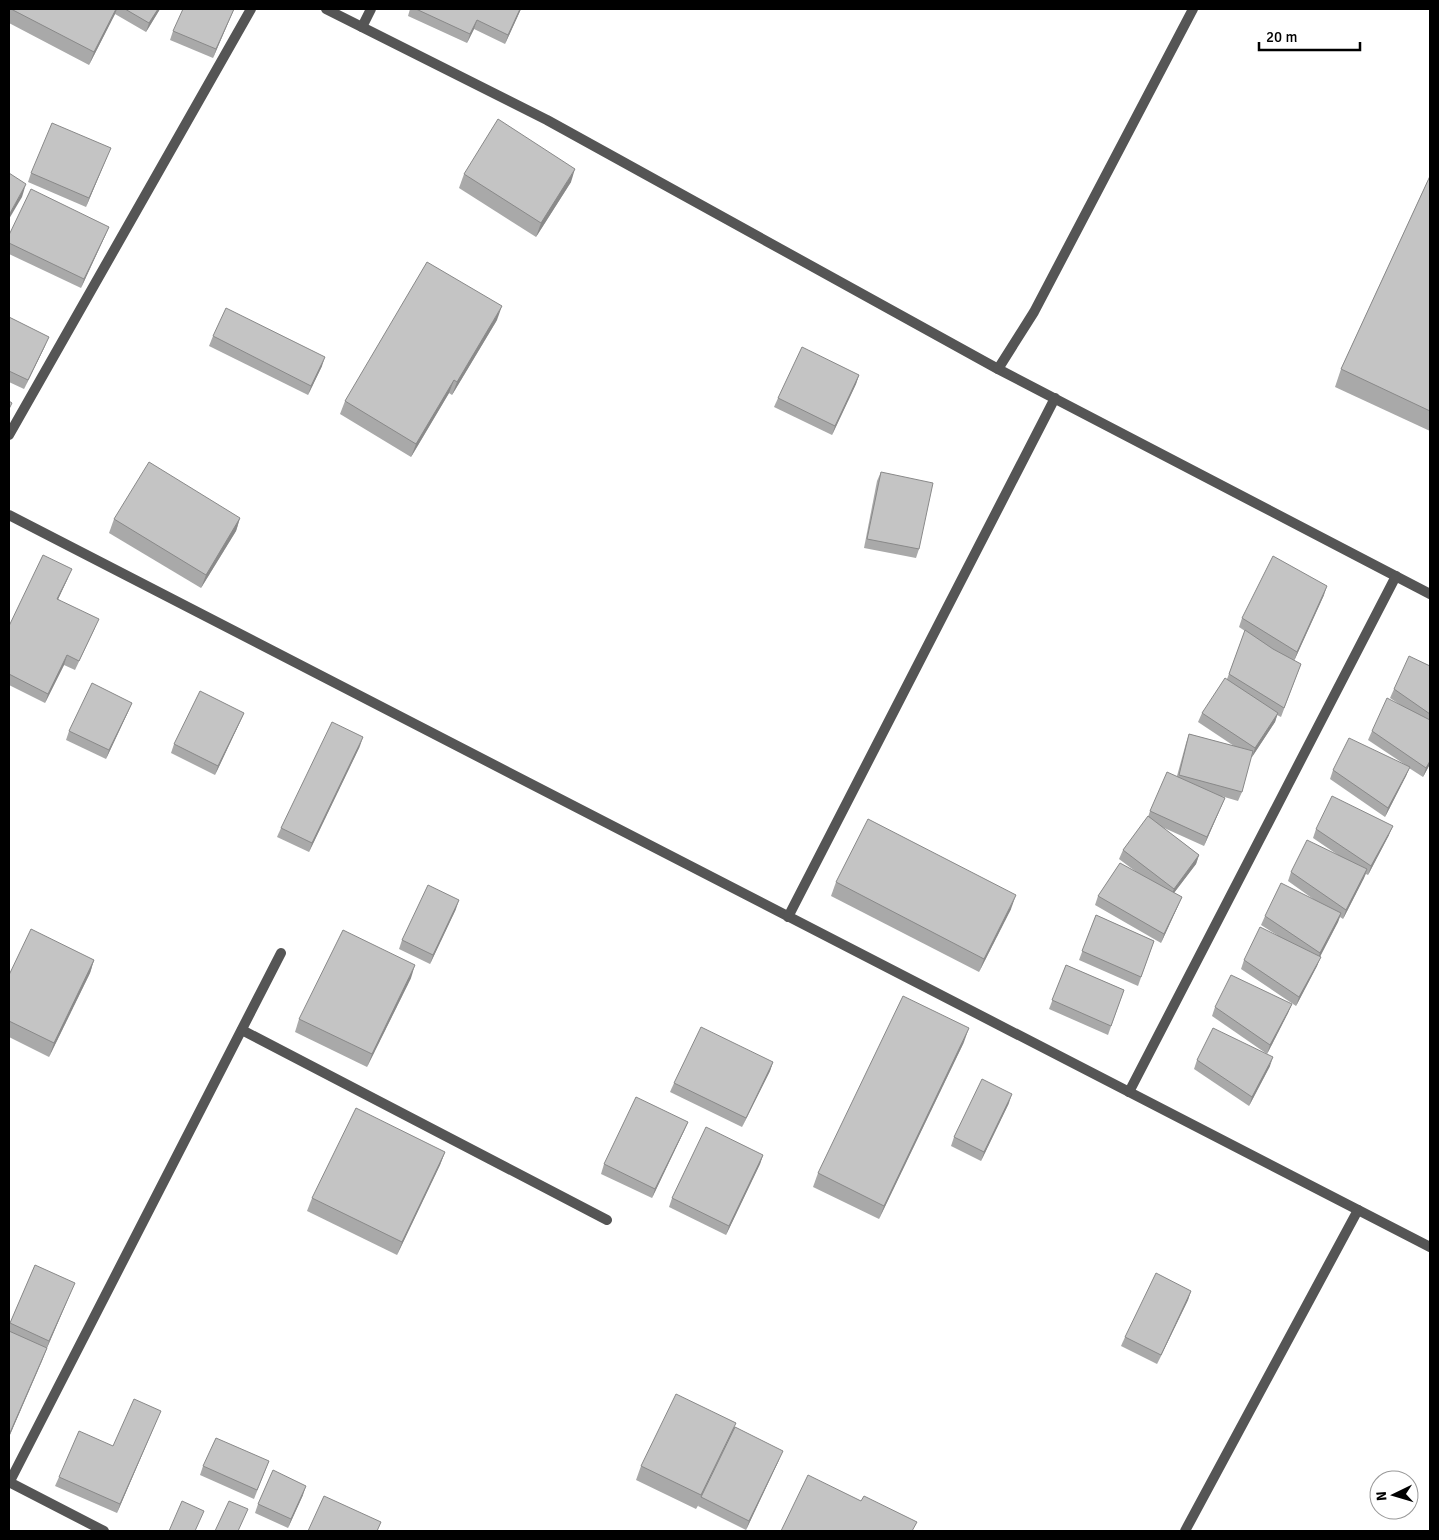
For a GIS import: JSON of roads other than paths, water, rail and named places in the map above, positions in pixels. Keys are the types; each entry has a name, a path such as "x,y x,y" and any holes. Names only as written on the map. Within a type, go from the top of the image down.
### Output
{"street":[{"path":"9,435 250,9"},
{"path":"326,9 547,120 998,369 1430,594"},
{"path":"362,27 372,9"},
{"path":"998,369 1034,312 1193,9"},
{"path":"788,917 1055,398"},
{"path":"9,515 1430,1247"},
{"path":"1129,1092 1396,576"},
{"path":"104,1531 9,1483 281,954"},
{"path":"242,1030 607,1220"},
{"path":"1185,1531 1358,1210"}]}
